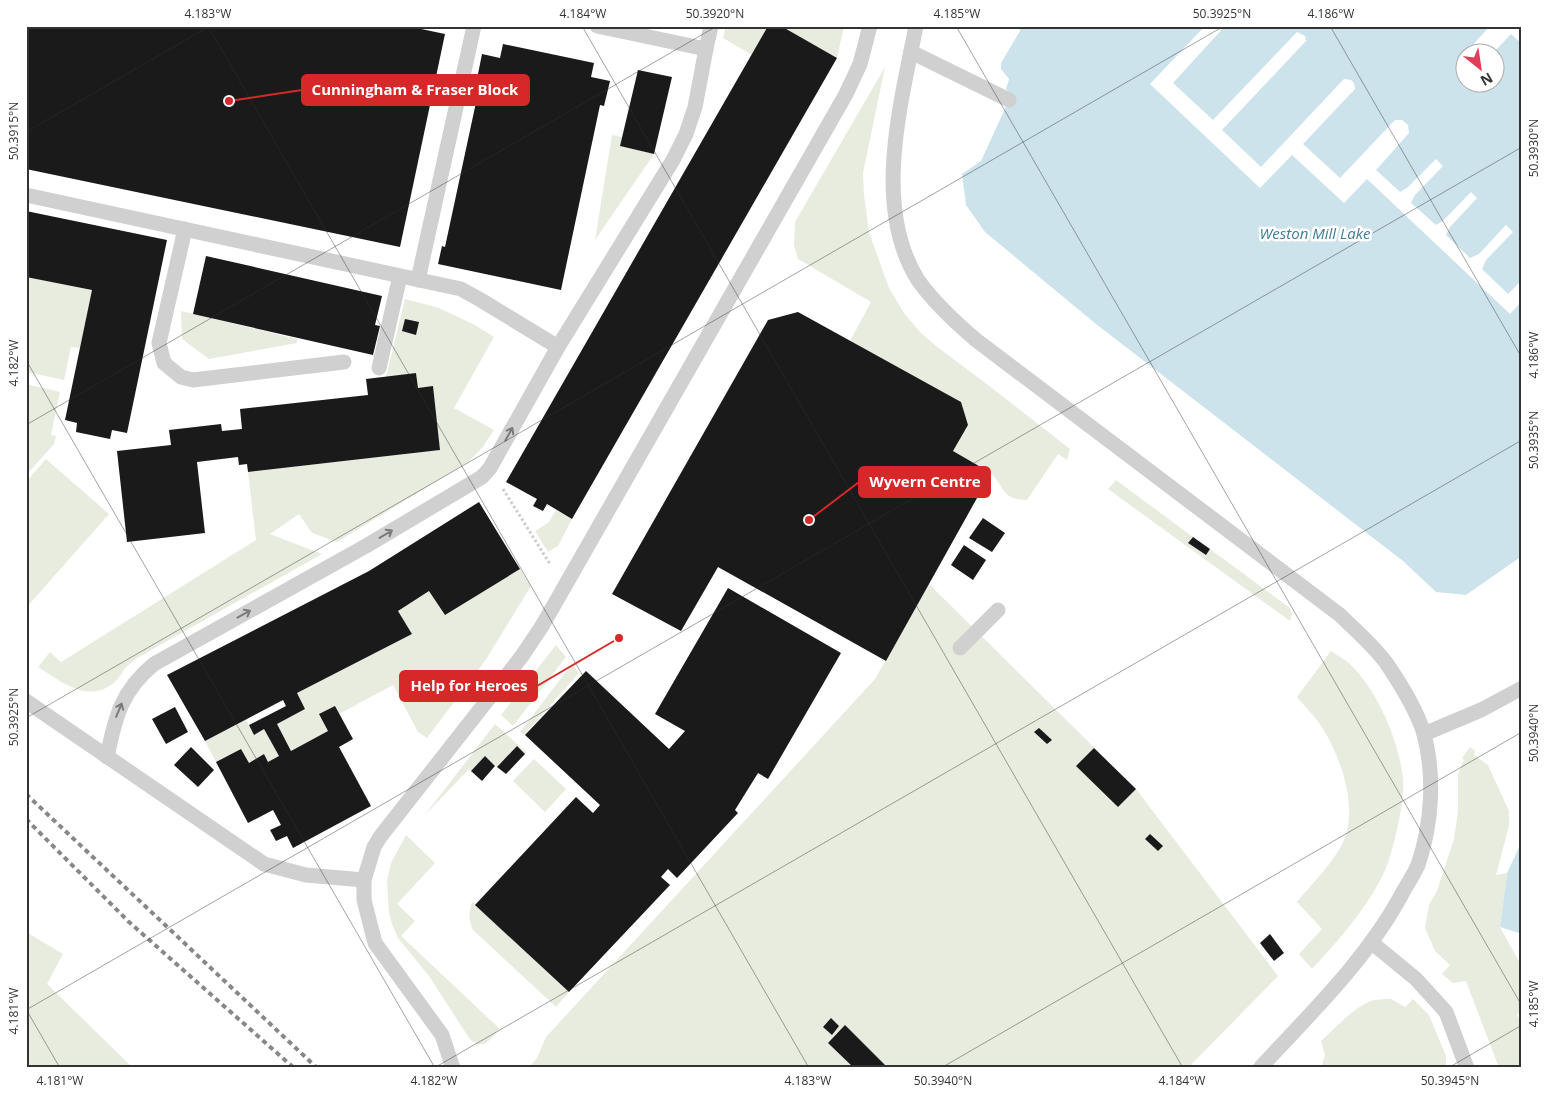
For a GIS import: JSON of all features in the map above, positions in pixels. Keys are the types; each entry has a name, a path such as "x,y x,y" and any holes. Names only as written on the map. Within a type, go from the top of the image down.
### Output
{"lane":[{"path":"418,280 474,26"},
{"path":"597,26 706,49"},
{"path":"107,758 114,723 121,706 139,676 154,664 366,546 482,477 490,468 558,347 673,160 686,134 695,108 711,26"},
{"path":"453,1068 442,1035 375,943 364,900 364,880 370,857 380,837 522,656 565,588 846,94 860,64 870,26"},
{"path":"916,26 897,129 894,159 895,208 907,256 917,278 930,296 976,340 1340,615 1377,651 1386,663 1414,710 1424,734 1430,777 1430,815 1424,842 1413,874 1390,917 1371,942 1336,986 1260,1068"},
{"path":"911,52 1009,100"},
{"path":"26,195 461,289 558,347"},
{"path":"185,229 159,343 164,363 172,370 181,377 194,380 344,362"},
{"path":"379,368 400,276"},
{"path":"960,648 998,610"},
{"path":"1424,734 1481,710 1522,688"},
{"path":"26,701 264,864 306,875 364,880"},
{"path":"1371,942 1416,979 1446,1012 1467,1068"}],"path":[{"path":"490,468 544,555"}],"shaded area":[{"path":"726,26 768,26 752,55 723,38"},
{"path":"781,26 844,26 837,58"},
{"path":"885,67 863,173 869,232 889,288 904,313 920,332 1070,449 1067,460 1058,454 1027,500 1013,498 1008,495 991,473 953,451 968,425 850,341 871,302 798,259 794,245 795,222"},
{"path":"612,135 622,137 620,146 654,154 595,240"},
{"path":"26,277 92,290 80,348 71,347 64,380 26,372"},
{"path":"405,299 439,308 475,325 494,337 454,408 494,430 482,448 468,462 337,542 312,533 299,514 270,534 322,554 137,658 126,667 116,681 106,688 96,691 76,689 38,667 50,652 61,662 256,540 248,472 440,450 433,387 418,388 416,373 386,377"},
{"path":"181,311 297,339 297,343 209,359 182,339"},
{"path":"26,384 60,392 51,435 56,436 54,444 26,475"},
{"path":"46,459 109,514 26,608 26,482"},
{"path":"1116,480 1193,537 1188,543 1205,555 1210,549 1290,608 1292,614 1290,621 1108,489"},
{"path":"556,510 572,519 558,546 548,552 535,531 548,523"},
{"path":"520,569 531,586 485,661 427,738 418,732 393,685 339,714 335,706 320,714 328,731 291,751 277,724 305,709 297,693 412,634 398,611 429,591"},
{"path":"929,584 1136,789 1278,976 1188,1068 528,1068 537,1058 546,1037 875,679"},
{"path":"556,645 566,657 513,726 501,715"},
{"path":"1331,651 1345,660 1362,677 1379,704 1397,749 1401,764 1403,789 1401,812 1395,837 1386,868 1379,882 1363,909 1312,969 1299,954 1322,929 1297,902 1330,864 1341,847 1348,825 1349,811 1345,782 1336,754 1314,716 1297,697"},
{"path":"572,664 579,673 524,735 520,732"},
{"path":"246,720 254,734 264,729 279,756 268,762 264,754 249,763 241,749 216,762 205,741"},
{"path":"495,724 527,753 525,754 517,746 497,767 485,756 471,771 469,769 424,816"},
{"path":"1470,747 1475,751 1474,755 1488,765 1509,811 1509,826 1496,875 1507,873 1500,927 1522,967 1522,1008 1517,1015 1522,1024 1522,1068 1499,1068 1466,981 1453,983 1442,974 1450,965 1435,951 1425,928 1429,905 1437,891 1454,839 1458,811 1458,774 1464,760 1462,758"},
{"path":"534,759 566,789 545,812 513,781"},
{"path":"406,835 435,863 397,904 415,921 401,936 500,1029 486,1043 478,1044 469,1038 429,976 398,938 392,924 389,913 387,881 391,863"},
{"path":"472,902 569,992 556,1007 473,930 469,916"},
{"path":"26,932 63,954 47,984 133,1068 26,1068"},
{"path":"1391,999 1405,1007 1413,999 1429,1015 1446,1056 1446,1068 1321,1068 1325,1055 1321,1041 1346,1017 1361,1006 1375,1000"}],"water":[{"name":"Weston Mill Lake","path":"1021,26 1522,26 1522,556 1466,595 1436,592 1403,561 1096,324 985,232 966,205 962,174 981,161 1009,100 1010,93 1006,89 1009,79 1001,69 1001,63"},
{"path":"1522,841 1522,934 1500,927 1507,873"}],"pier":[{"path":"1205,26 1225,26 1173,83 1213,120 1297,32 1305,36 1306,41 1222,130 1261,167 1344,79 1351,80 1354,83 1355,89 1303,144 1340,178 1395,120 1402,120 1408,125 1409,133 1376,170 1400,192 1407,188 1436,159 1443,166 1415,195 1411,203 1436,225 1443,221 1471,192 1477,198 1450,227 1446,235 1470,258 1479,254 1506,225 1513,232 1486,260 1482,269 1508,294 1522,280 1522,301 1510,314 1367,179 1344,203 1292,155 1260,188 1150,84"},
{"path":"1490,26 1522,26 1522,44 1511,34 1503,42 1475,42"}],"building":[{"path":"26,26 407,26 445,34 400,247 26,169"},
{"path":"768,26 781,26 837,58 572,519 547,504 543,511 533,506 537,499 506,482"},
{"path":"503,44 594,63 591,77 610,81 604,106 600,105 561,290 438,264 442,246 445,247 481,79 477,79 482,54 500,58"},
{"path":"638,70 672,77 654,154 620,146"},
{"path":"26,211 167,240 127,433 112,430 110,439 76,432 77,423 65,420 92,290 26,277"},
{"path":"206,256 382,296 375,325 380,326 373,355 193,314"},
{"path":"798,312 961,402 968,425 953,451 991,473 886,661 718,567 681,631 612,594 768,320"},
{"path":"405,319 419,322 416,335 402,331"},
{"path":"416,373 418,388 433,386 440,450 248,472 247,464 239,465 238,457 197,462 205,533 127,542 117,451 171,445 169,430 221,424 222,431 242,429 240,409 368,395 366,379"},
{"path":"479,502 520,569 445,615 429,591 398,611 412,634 297,693 305,709 277,724 291,751 328,731 319,714 335,706 353,739 339,747 371,806 293,848 287,836 276,841 270,830 281,825 273,810 248,823 216,762 241,749 249,763 264,754 268,762 279,756 264,729 254,735 249,725 286,706 283,700 205,741 167,675 369,571"},
{"path":"983,518 1005,533 992,552 969,538"},
{"path":"1193,537 1210,549 1206,555 1188,543"},
{"path":"964,545 986,560 973,580 951,565"},
{"path":"728,588 841,653 768,779 758,773 735,810 738,813 677,878 668,869 661,877 670,885 569,992 475,905 576,797 593,813 600,805 525,735 586,671 669,749 685,731 655,714"},
{"path":"175,707 188,732 166,744 152,719"},
{"path":"1039,728 1052,740 1047,744 1034,732"},
{"path":"517,746 525,754 506,774 497,767"},
{"path":"191,747 214,770 198,787 174,765"},
{"path":"1094,748 1136,789 1118,807 1076,766"},
{"path":"485,756 495,766 482,781 471,771"},
{"path":"1150,834 1163,846 1158,851 1145,839"},
{"path":"1270,934 1284,953 1274,961 1260,943"},
{"path":"831,1018 839,1026 832,1035 823,1027"},
{"path":"845,1025 888,1068 854,1068 828,1043"}],"railway":[{"path":"26,794 317,1068"},
{"path":"26,819 129,922 294,1068"}],"place":[{"name":"Cunningham & Fraser Block","path":"229,101"},
{"name":"Wyvern Centre","path":"809,520"},
{"name":"Help for Heroes","path":"619,638"}]}
